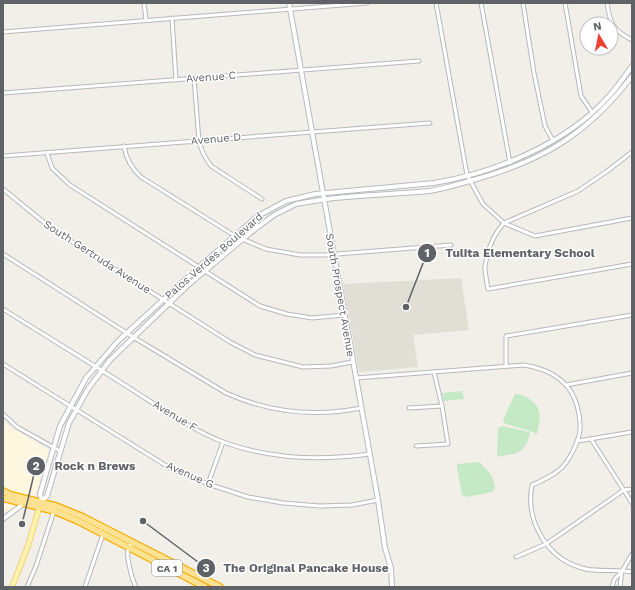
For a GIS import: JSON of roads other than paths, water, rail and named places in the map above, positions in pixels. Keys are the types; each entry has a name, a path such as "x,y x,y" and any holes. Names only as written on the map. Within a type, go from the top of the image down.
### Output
{"highway":[{"name":"CA 1","path":"4,494 78,514 128,548 205,587"},
{"name":"CA 1","path":"4,494 23,504 41,504 54,511 132,542 220,587"}],"main road":[{"name":"South Prospect Avenue","path":"289,3 352,362 378,500 385,548 391,568 392,587"},
{"name":"Palos Verdes Boulevard","path":"41,504 40,495 60,426 86,378 118,341 162,300 258,216 286,201 300,197 322,193 450,181 510,163 552,141 574,127 611,94 632,66"},
{"name":"Palos Verdes Boulevard","path":"12,587 28,546 41,504 47,496 69,423 88,389 101,370 123,346 242,239 274,215 296,204 323,199 451,187 504,172 563,144 593,121 615,98 632,76"},
{"path":"611,94 615,98"},
{"path":"574,127 578,132"},
{"path":"532,152 536,158"},
{"path":"3,519 23,504"}],"street":[{"path":"144,3 146,20"},
{"path":"3,32 367,3"},
{"path":"436,3 467,175 483,204 504,224 535,236 632,218"},
{"path":"481,3 510,163"},
{"path":"522,3 545,126 552,141"},
{"path":"565,3 582,96 592,112"},
{"path":"607,3 609,17 613,25 620,34 632,40"},
{"path":"172,18 176,80"},
{"name":"Avenue C","path":"3,93 419,61"},
{"path":"194,78 199,141 204,155 211,166 262,199"},
{"name":"Avenue D","path":"3,156 430,123"},
{"path":"124,146 128,162 141,177 235,236 266,249 300,255 451,245"},
{"path":"632,152 578,191 504,224 498,230 490,245 485,268 488,289 632,264"},
{"path":"48,153 52,168 70,185 260,306 287,314 312,318 344,315"},
{"name":"South Gertruda Avenue","path":"3,189 52,229 162,300 230,342 255,355 303,367 330,366 352,362"},
{"path":"3,254 127,334 226,393 248,402 283,410 310,413 361,408"},
{"name":"Avenue F","path":"3,310 186,424 224,442 264,453 302,458 332,458 369,454"},
{"path":"506,366 506,336 632,315"},
{"name":"Avenue G","path":"3,364 173,470 208,484 248,497 283,503 320,506 352,505 378,500"},
{"path":"356,378 524,365 539,368 552,374 566,385 573,396 579,413 580,430 578,441 569,458 560,470 532,485 530,504 535,523 549,549 558,556 579,567 604,571 632,572"},
{"path":"416,446 448,444 442,406 434,372"},
{"path":"566,385 632,373"},
{"path":"409,408 442,406"},
{"path":"3,414 17,427 60,451"},
{"path":"578,441 632,432"},
{"path":"591,439 632,502"},
{"path":"208,484 224,442"},
{"path":"516,557 546,544 624,490 632,489"},
{"path":"28,587 54,511"},
{"path":"84,587 104,531"},
{"path":"132,542 128,548 132,587"},
{"path":"612,587 614,580 622,571 632,554"},
{"path":"620,587 622,571"},
{"path":"132,581 136,587"}],"place":[{"name":"Tulita Elementary School","path":"406,307"},
{"name":"The Original Pancake House","path":"143,521"},
{"name":"Rock n Brews","path":"22,524"}]}
